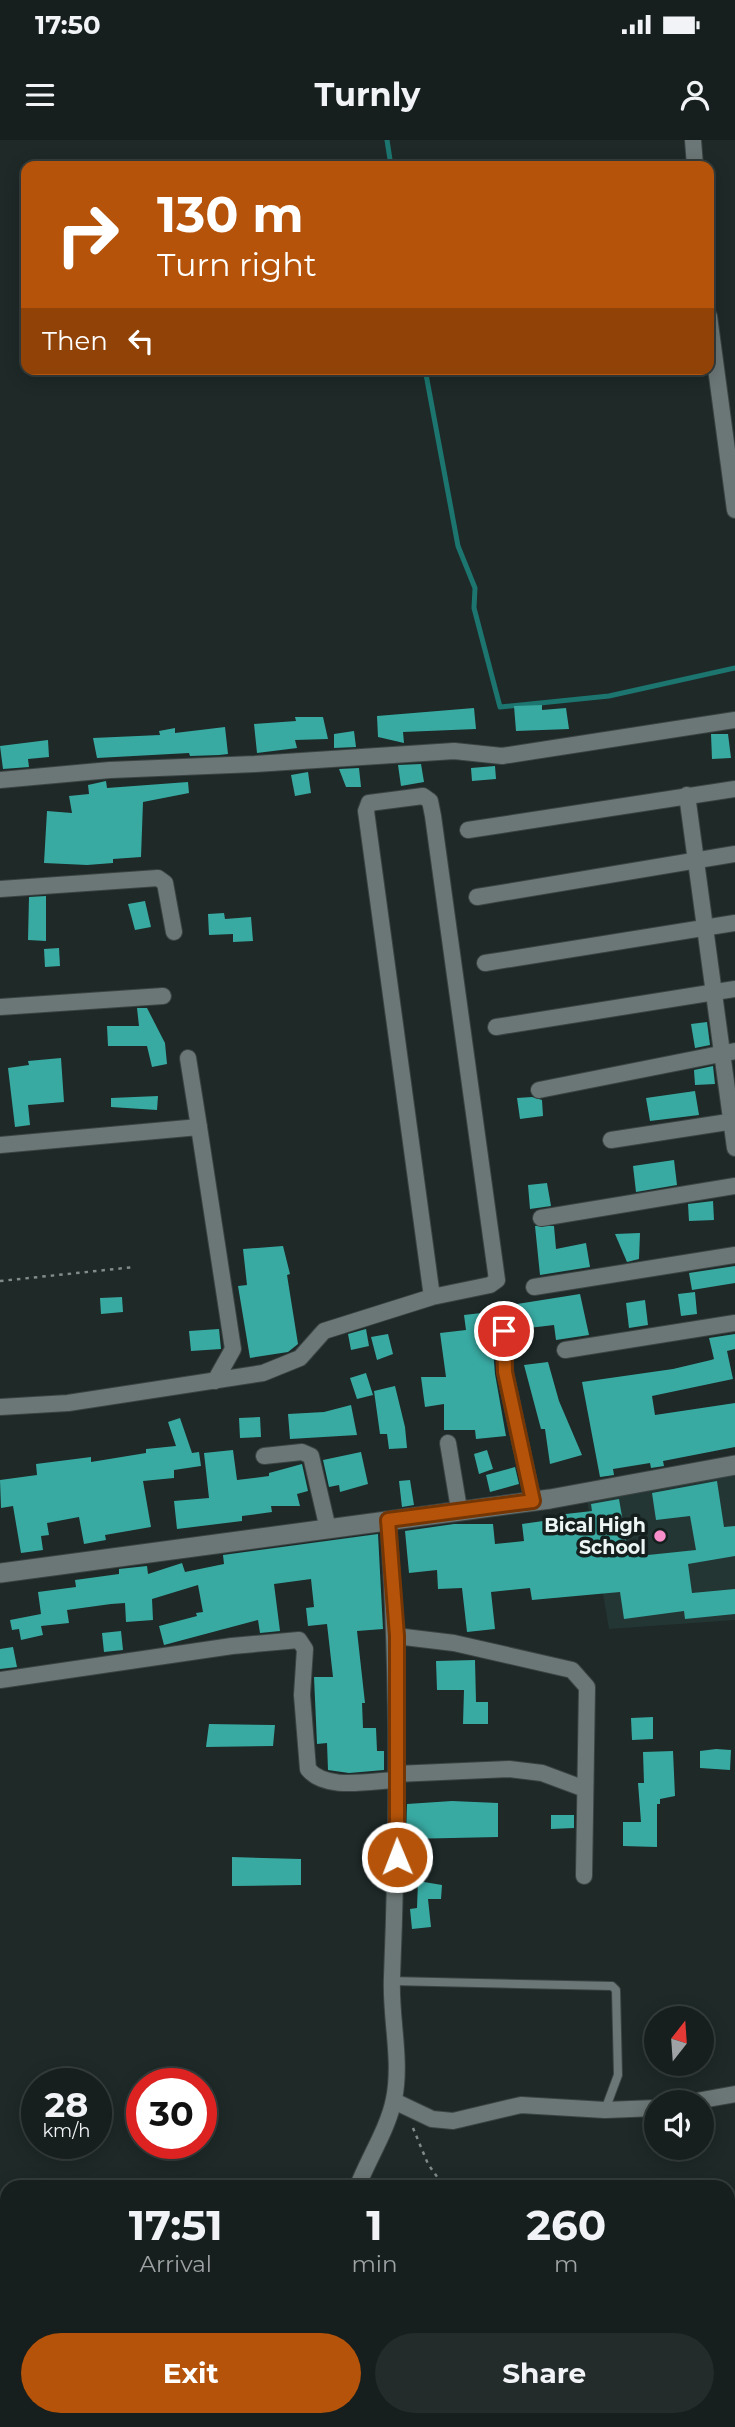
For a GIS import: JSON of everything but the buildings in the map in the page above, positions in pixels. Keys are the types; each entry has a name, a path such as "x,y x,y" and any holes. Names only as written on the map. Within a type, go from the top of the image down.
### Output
{"street":[{"path":"693,140 695,161"},
{"path":"714,353 735,510"},
{"path":"0,780 110,770 454,751 502,756 735,720"},
{"path":"468,830 735,789"},
{"path":"0,1407 68,1403 262,1373 300,1358 324,1331 432,1297 490,1285 497,1280 499,1272 433,816 430,801 423,796 377,800 369,803 366,811 432,1297"},
{"path":"687,796 714,992 728,1052 735,1148"},
{"path":"477,897 735,854"},
{"path":"0,889 158,878 165,883 174,932"},
{"path":"485,963 735,923"},
{"path":"496,1027 735,989"},
{"path":"0,1007 163,996"},
{"path":"539,1090 728,1052"},
{"path":"188,1058 233,1349 215,1381"},
{"path":"611,1140 733,1121"},
{"path":"0,1145 199,1127"},
{"path":"541,1218 735,1186"},
{"path":"534,1287 735,1255"},
{"path":"565,1350 735,1323"},
{"path":"504,1331 505,1372 533,1501"},
{"path":"448,1443 459,1509"},
{"path":"264,1456 302,1452 311,1455 328,1529"},
{"path":"0,1573 533,1501 735,1465"},
{"path":"361,2180 400,2105 391,1981 397,1882 397,1636 388,1520"},
{"path":"397,1636 454,1643 572,1670 579,1675 587,1687 584,1875"},
{"path":"0,1680 232,1646 299,1640 304,1649 302,1695 308,1769 313,1776 327,1782 524,1770 542,1773 585,1788"},
{"path":"714,2098 735,2094"},
{"path":"400,2105 432,2119 453,2121 522,2105 605,2110 644,2108"}],"lane":[{"path":"391,1981 612,1986 616,1990 618,2075 605,2110"}],"path":[{"path":"0,1281 135,1267"},
{"path":"400,2105 428,2164 439,2180"}],"shaded area":[{"name":"Bical High School","path":"735,1469 735,1620 609,1629 586,1494"}],"waterway":[{"path":"387,140 390,161"},
{"path":"426,375 458,546 475,588 474,608 500,707 609,696 735,668"}],"place":[{"name":"Bical High School","path":"660,1536"}],"route":[{"path":"397,1857 397,1636 388,1520 533,1501 505,1372 504,1331"}]}
